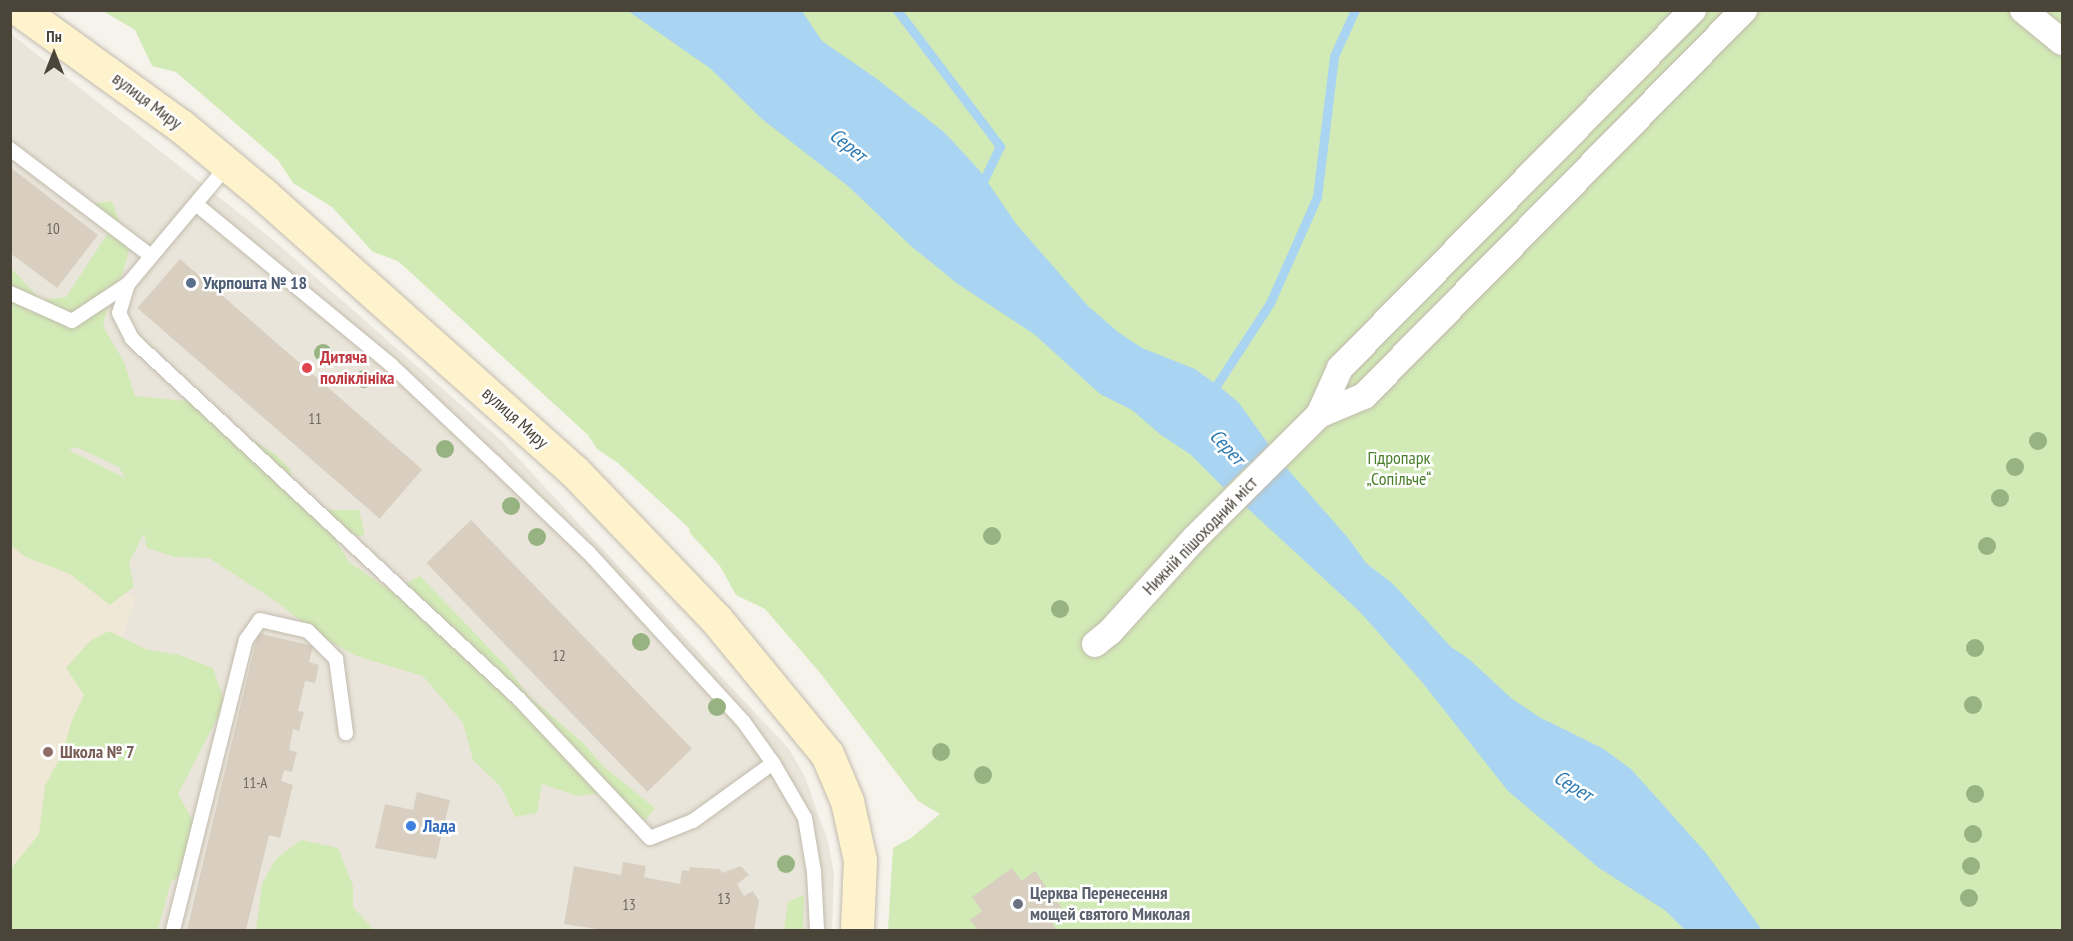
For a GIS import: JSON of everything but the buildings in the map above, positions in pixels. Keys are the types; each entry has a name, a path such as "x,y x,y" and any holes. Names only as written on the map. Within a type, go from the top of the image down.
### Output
{"main road":[{"name":"вулиця Миру","path":"20,10 113,76 228,165 574,471 716,619 781,695 827,754 848,801 860,860 856,930"}],"street":[{"path":"1312,422 1340,368 1693,10"},
{"path":"1312,422 1364,396 1744,10"},
{"path":"2023,10 2062,42"},
{"name":"Нижній пішоходний міст","path":"1095,644 1110,632 1195,538 1312,422"}],"lane":[{"path":"10,149 151,256"},
{"path":"10,293 72,321 128,284 228,165"},
{"path":"196,204 392,365 588,552 743,721 773,763 805,818 814,872 817,930"},
{"path":"128,284 120,313 132,339 518,698 650,838 693,821 773,763"},
{"path":"173,930 246,639 260,620 308,631 336,659 346,733"}],"shaded area":[{"path":"10,33 273,240 501,440 789,749 805,777 828,842 834,874 832,930 11,930"},
{"name":"Школа № 7","path":"10,538 136,597 37,896 11,896"}],"green space":[{"name":"Гідропарк „Сопільче“","path":"103,11 2062,11 2062,930 888,930 893,848 911,838 940,814 918,801 821,674 765,609 736,595 720,566 690,533 689,528 618,463 597,449 588,435 398,261 373,252 332,207 293,183 278,160 176,72 152,66 135,30"},
{"path":"112,201 129,250 123,273 110,296 103,326 124,362 135,396 208,403 235,429 275,454 290,469 295,490 317,510 359,510 365,535 335,539 349,562 391,591 420,576 508,668 528,695 583,743 604,767 655,808 645,821 603,793 577,796 542,784 537,813 515,817 501,787 473,760 463,723 423,676 356,656 319,635 277,602 209,558 175,557 147,548 144,533 129,563 134,587 110,605 70,574 26,557 11,546 11,271 12,269 41,300 66,297 108,233 75,207","holes":["76,447 119,467 125,478 69,450"]},
{"path":"109,631 145,649 179,655 213,668 225,703 178,794 194,823 197,863 171,882 158,930 11,930 10,870 39,834 45,786 63,752 72,720 84,695 66,668 90,641"},
{"path":"301,840 338,848 353,886 353,907 374,930 256,930 262,884 276,859"},
{"path":"804,895 803,930 784,930 788,902"}],"water":[{"name":"Серет","path":"628,11 802,11 822,41 877,79 945,133 980,171 1017,225 1088,306 1118,332 1142,348 1195,369 1225,391 1239,403 1269,445 1224,488 1190,454 1161,435 1132,410 1100,394 1034,334 958,284 911,246 848,186 762,119 711,69"},
{"name":"Серет","path":"1284,465 1349,539 1366,563 1393,584 1451,647 1469,659 1511,698 1539,717 1602,748 1631,769 1706,853 1762,930 1685,930 1666,911 1599,868 1508,791 1422,682 1360,612 1246,507"}],"waterway":[{"path":"897,10 1000,146 980,188"},
{"path":"1210,395 1270,303 1317,197 1334,56 1355,10"}],"place":[{"name":"Укрпошта № 18","path":"191,283"},
{"name":"Дитяча поліклініка","path":"307,368"},
{"name":"Школа № 7","path":"48,752"},
{"name":"Лада","path":"411,826"},
{"name":"Церква Перенесення мощей святого Миколая","path":"1018,904"}]}
